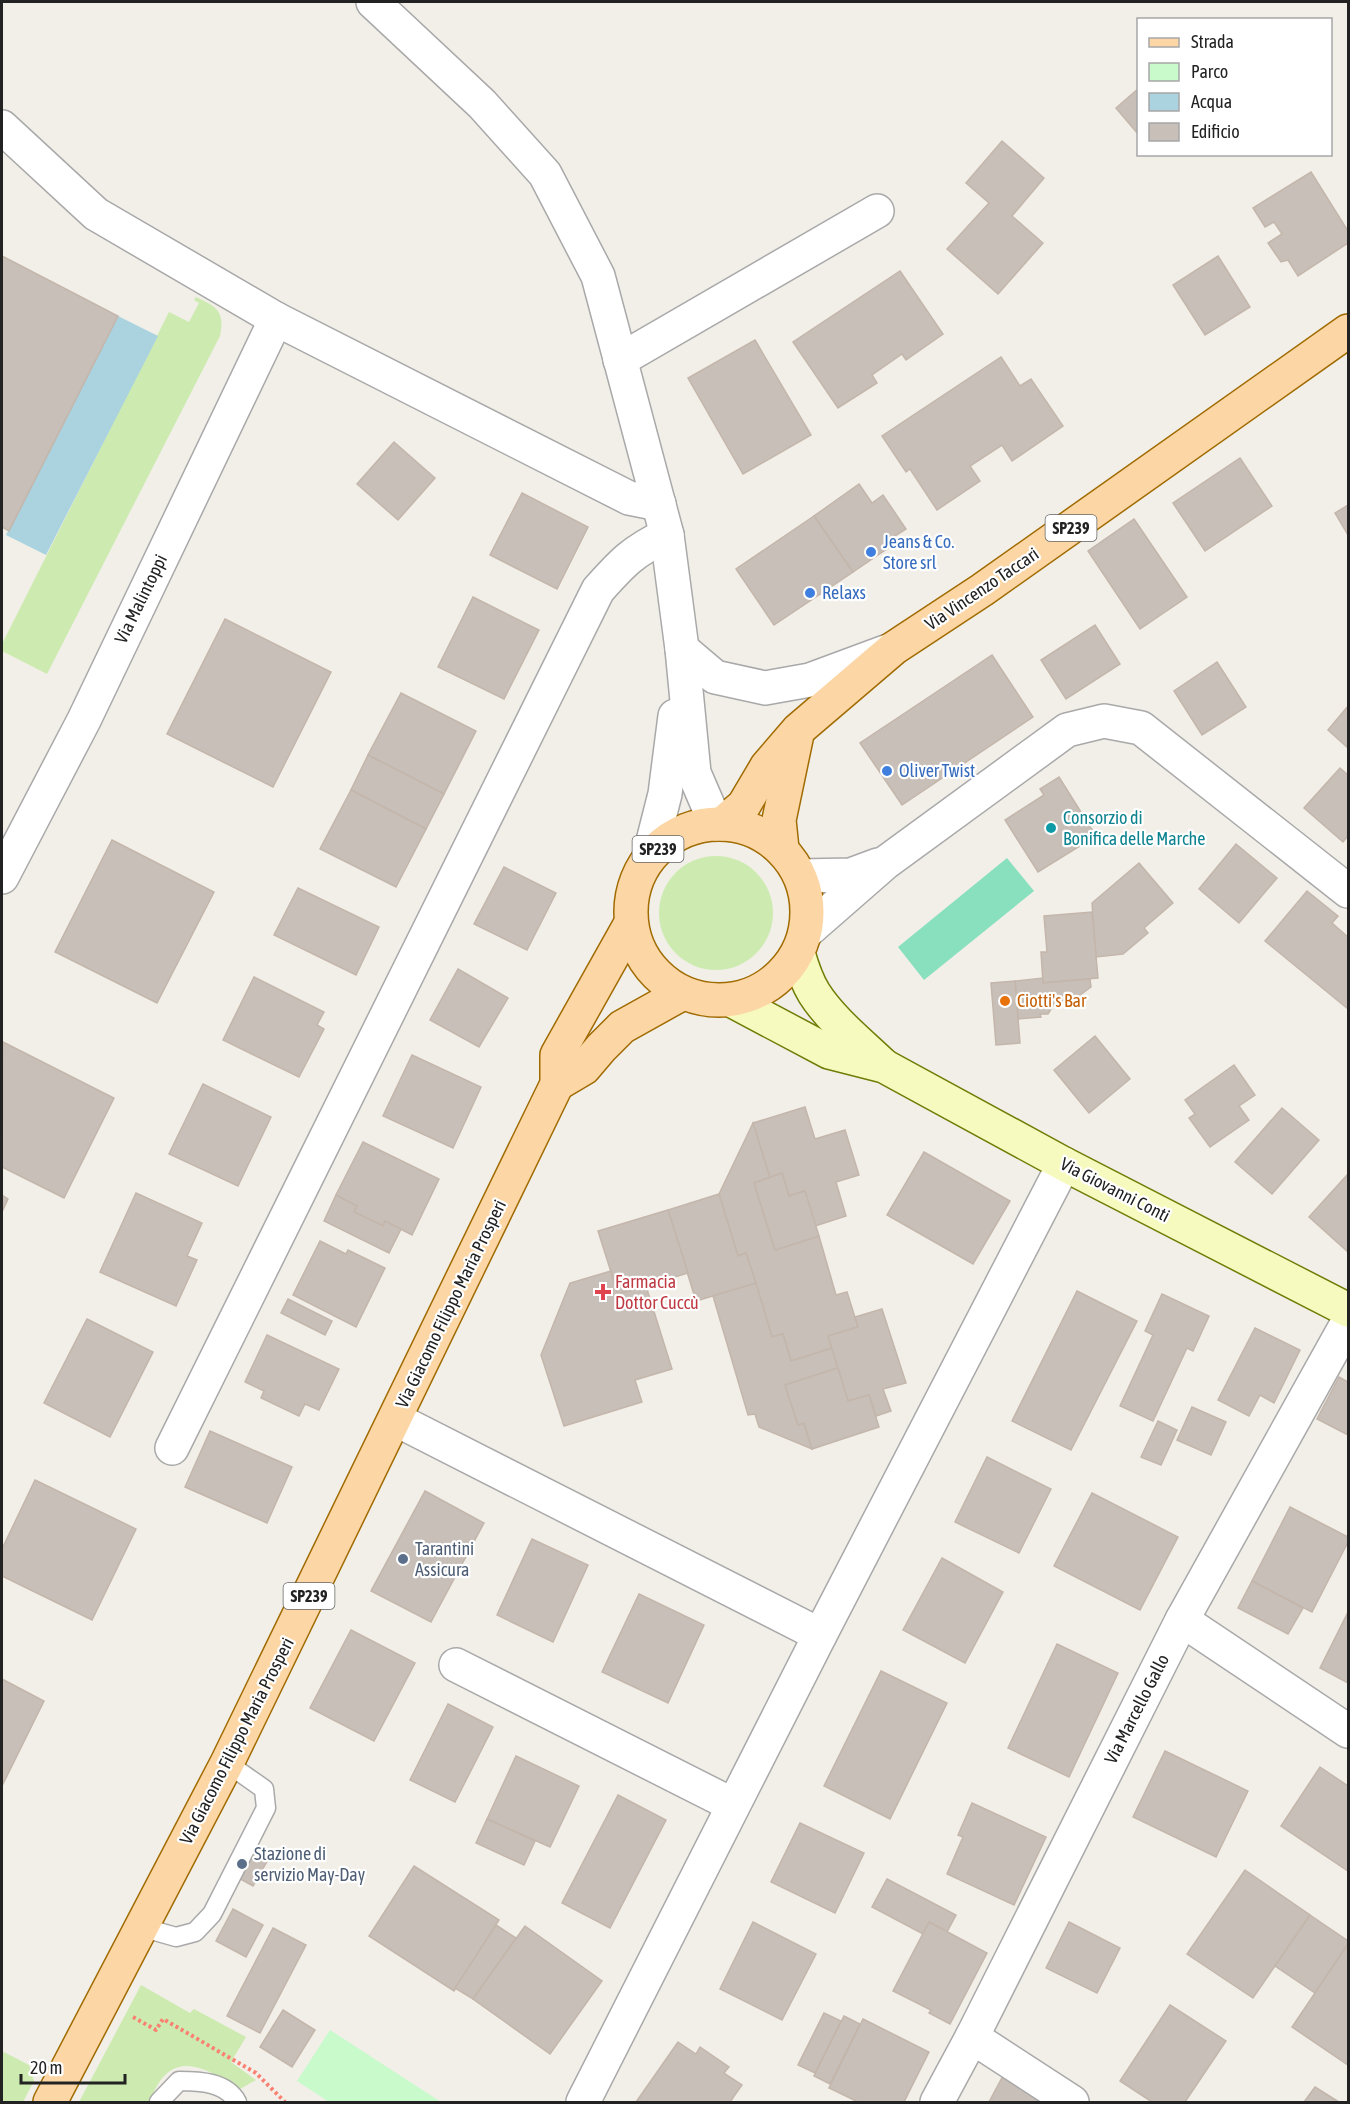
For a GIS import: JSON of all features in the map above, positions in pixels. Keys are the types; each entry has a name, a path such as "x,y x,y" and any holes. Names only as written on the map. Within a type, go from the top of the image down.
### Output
{"main road":[{"name":"Via Vincenzo Taccari","path":"719,824 744,804 767,766 798,730 894,648 1002,576 1348,331"},
{"name":"SP239","path":"782,849 779,820 798,730"},
{"name":"SP239","path":"719,824 748,828 782,849 800,876 808,909 802,943 790,965 770,985 744,997 715,1001 683,993 654,972 643,958 635,941 631,923 631,906 634,888 649,857 660,846 679,834 700,826 719,824"},
{"name":"SP239","path":"557,1084 557,1055 631,923"},
{"name":"Via Giovanni Conti","path":"802,943 806,979 815,995 884,1066"},
{"path":"557,1084 584,1068 622,1027 683,993"},
{"name":"Via Giovanni Conti","path":"731,1000 829,1052 884,1066 1064,1164 1348,1310"},
{"name":"Via Giacomo Filippo Maria Prosperi","path":"50,2103 227,1764 557,1084"}],"street":[{"path":"373,2 482,104 545,174 598,276 663,519 682,649 694,773 719,824"},
{"path":"2,127 96,214 276,319 628,498 663,519"},
{"path":"620,360 877,211"},
{"name":"Via Malintoppi","path":"2,877 84,720 276,319"},
{"path":"172,1448 598,590 624,561 646,545 663,519"},
{"path":"682,649 715,677 765,688 810,680 894,648"},
{"path":"649,857 665,794 682,649"},
{"path":"802,943 885,862 1067,730 1104,721 1141,728 1348,891"},
{"path":"800,876 851,875 885,862"},
{"path":"583,2103 820,1635 1064,1164"},
{"name":"Via Marcello Gallo","path":"937,2103 1182,1620 1348,1322"},
{"path":"395,1419 820,1635"},
{"path":"1182,1620 1348,1731"},
{"path":"456,1665 733,1805"},
{"path":"972,2037 1072,2103"}],"lane":[{"path":"141,1927 176,1937 195,1932 212,1914 266,1808 264,1789 227,1764"},
{"path":"159,2103 179,2081 201,2080 220,2087 235,2098 237,2103"}],"path":[{"path":"103,2000 156,2030 163,2019 256,2073 285,2103"}],"green space":[{"path":"196,297 218,311 221,321 220,336 47,674 2,651 2,644 169,312 189,322 199,303 194,300"},
{"path":"716,856 738,860 757,872 769,891 773,913 769,935 757,954 738,966 716,970 694,966 675,954 663,935 659,913 663,891 675,872 694,860"},
{"path":"1007,858 1034,891 924,980 898,947"},
{"path":"141,1985 190,2013 194,2009 246,2037 231,2062 256,2080 240,2089 206,2070 187,2066 170,2071 163,2077 149,2102 79,2102"},
{"path":"330,2030 441,2102 329,2102 297,2081"},
{"path":"2,2051 29,2065 34,2081 23,2102 2,2102"}],"water":[{"path":"118,316 158,336 46,555 6,535"}],"building":[{"path":"1137,90 1137,133 1116,108"},
{"path":"1002,141 1044,178 1012,216 1043,243 998,294 947,249 989,203 966,183"},
{"path":"1311,172 1348,231 1348,243 1298,276 1288,260 1281,262 1268,243 1282,234 1274,222 1265,227 1253,208"},
{"path":"2,256 118,316 9,531 2,527"},
{"path":"1218,256 1250,307 1205,335 1173,285"},
{"path":"900,271 943,334 906,360 902,354 872,375 877,383 838,408 793,342"},
{"path":"755,340 811,435 743,474 688,378"},
{"path":"1001,357 1020,386 1031,379 1063,426 1012,461 1002,445 970,466 980,481 937,510 910,469 906,472 882,436"},
{"path":"394,442 435,478 398,520 357,484"},
{"path":"1240,458 1272,506 1205,551 1173,503"},
{"path":"859,484 872,503 883,495 906,529 890,539 894,544 853,572 814,516"},
{"path":"522,493 588,527 557,589 490,555"},
{"path":"1348,505 1348,535 1335,513"},
{"path":"814,516 853,572 774,625 736,569"},
{"path":"1134,519 1187,597 1140,629 1088,551"},
{"path":"473,597 539,630 504,699 438,667"},
{"path":"225,619 331,672 273,787 167,734"},
{"path":"1095,625 1120,664 1066,699 1041,660"},
{"path":"992,655 1033,717 902,805 860,743"},
{"path":"1217,662 1246,707 1202,735 1174,691"},
{"path":"401,693 476,731 444,794 368,755"},
{"path":"1348,706 1348,748 1328,730"},
{"path":"368,755 444,794 426,829 351,790"},
{"path":"1340,768 1348,775 1348,836 1343,842 1304,808"},
{"name":"Consorzio di Bonifica delle Marche","path":"1059,777 1096,836 1038,872 1005,820 1044,795 1040,789"},
{"path":"351,790 426,829 396,887 320,849"},
{"path":"112,840 214,892 157,1003 55,952"},
{"path":"1236,844 1277,878 1239,923 1199,889"},
{"path":"1139,863 1173,903 1144,928 1148,933 1123,954 1096,957 1092,903"},
{"path":"504,867 556,893 527,950 474,924"},
{"path":"298,888 379,927 356,975 274,935"},
{"path":"1307,891 1338,916 1332,923 1348,937 1348,1009 1265,941"},
{"path":"1092,912 1098,978 1043,983 1041,952 1047,952 1044,916"},
{"path":"458,969 508,998 479,1047 430,1020"},
{"path":"254,977 324,1012 317,1025 324,1029 299,1077 223,1040"},
{"path":"1043,978 1043,983 1090,979 1091,987 1072,1001 1056,1001 1048,1014 1040,1014 1041,1017 1018,1019 1015,981"},
{"name":"Ciotti's Bar","path":"1015,981 1020,1043 996,1045 991,983"},
{"path":"1095,1036 1130,1079 1089,1113 1054,1070"},
{"path":"3,1042 114,1098 64,1198 2,1167"},
{"path":"412,1055 481,1087 453,1148 383,1116"},
{"path":"1234,1065 1255,1095 1239,1106 1249,1120 1210,1147 1189,1118 1195,1114 1185,1100"},
{"path":"203,1084 271,1117 238,1186 169,1154"},
{"path":"805,1107 815,1139 845,1130 859,1175 836,1182 846,1216 815,1226 805,1191 789,1196 782,1173 770,1178 753,1123"},
{"path":"1282,1108 1319,1140 1272,1194 1235,1162"},
{"path":"753,1123 770,1178 754,1183 775,1250 819,1236 836,1295 847,1292 858,1327 828,1336 832,1348 791,1361 783,1334 772,1337 746,1253 738,1256 719,1194"},
{"path":"363,1142 439,1179 412,1235 385,1221 383,1226 354,1212 357,1206 336,1195"},
{"path":"924,1152 1010,1201 973,1264 887,1215"},
{"path":"782,1173 789,1196 805,1191 819,1236 775,1250 754,1183"},
{"path":"1348,1174 1348,1252 1309,1217"},
{"path":"136,1193 202,1223 187,1256 197,1260 176,1306 100,1272"},
{"path":"719,1194 738,1256 746,1253 756,1283 696,1301 668,1210"},
{"path":"2,1195 8,1199 2,1212"},
{"path":"336,1195 357,1206 354,1212 383,1226 385,1221 401,1229 389,1253 324,1221"},
{"path":"668,1210 688,1273 618,1294 598,1231"},
{"path":"320,1241 346,1254 348,1250 385,1268 356,1327 293,1295"},
{"path":"611,1271 618,1294 646,1286 672,1369 635,1380 642,1402 564,1426 541,1355 570,1283"},
{"path":"756,1283 772,1337 783,1334 791,1361 832,1348 838,1368 785,1385 798,1425 804,1423 812,1449 759,1427 755,1414 748,1415 713,1296"},
{"path":"1077,1291 1137,1321 1071,1450 1012,1421"},
{"path":"1162,1294 1209,1316 1193,1351 1187,1348 1153,1421 1120,1406 1153,1335 1145,1331"},
{"path":"288,1299 332,1321 325,1335 281,1313"},
{"path":"882,1309 906,1383 883,1389 891,1411 876,1416 869,1395 848,1401 828,1336 858,1327 855,1317"},
{"path":"87,1319 153,1352 110,1437 44,1403"},
{"path":"1255,1328 1300,1350 1274,1403 1260,1395 1249,1416 1218,1400"},
{"path":"267,1335 339,1369 319,1410 305,1404 299,1416 261,1398 264,1391 245,1382"},
{"path":"838,1368 848,1401 869,1395 879,1427 812,1449 804,1423 798,1425 785,1385"},
{"path":"1339,1377 1348,1382 1348,1435 1317,1419"},
{"path":"1192,1407 1226,1422 1211,1455 1177,1440"},
{"path":"1158,1421 1177,1430 1161,1465 1141,1457"},
{"path":"210,1431 292,1467 267,1523 185,1487"},
{"path":"987,1457 1051,1489 1019,1553 955,1522"},
{"path":"35,1480 136,1529 92,1620 2,1576 2,1549"},
{"path":"425,1491 484,1523 431,1622 371,1591"},
{"path":"1092,1493 1178,1537 1140,1610 1054,1566"},
{"path":"1290,1507 1348,1537 1348,1542 1312,1612 1252,1581"},
{"path":"532,1539 588,1565 553,1642 497,1615"},
{"path":"942,1558 1003,1592 965,1663 903,1630"},
{"path":"1252,1581 1303,1608 1288,1634 1238,1608"},
{"path":"639,1594 704,1625 668,1703 602,1672"},
{"path":"1348,1612 1348,1683 1320,1668"},
{"path":"351,1630 415,1663 374,1741 310,1708"},
{"path":"1057,1644 1118,1673 1069,1777 1008,1748"},
{"path":"881,1671 947,1703 890,1819 824,1786"},
{"path":"2,1679 44,1701 2,1786"},
{"path":"448,1704 493,1727 455,1802 410,1780"},
{"path":"1165,1751 1248,1791 1216,1857 1133,1817"},
{"path":"516,1756 579,1786 550,1847 487,1819"},
{"path":"1320,1767 1348,1786 1348,1871 1281,1826"},
{"path":"618,1795 666,1820 610,1928 562,1903"},
{"path":"972,1803 1046,1837 1014,1905 947,1874 963,1837 958,1835"},
{"path":"487,1819 535,1841 524,1865 476,1843"},
{"path":"800,1823 864,1853 835,1913 771,1882"},
{"path":"241,1842 269,1858 253,1886 224,1870"},
{"path":"414,1866 499,1920 454,1991 369,1936"},
{"path":"1245,1870 1310,1915 1253,1998 1187,1954"},
{"path":"887,1879 956,1915 947,1932 929,1922 923,1934 872,1907"},
{"path":"233,1909 263,1925 246,1957 216,1941"},
{"path":"1310,1915 1348,1941 1315,1993 1275,1966"},
{"path":"753,1922 816,1954 782,2020 720,1989"},
{"path":"929,1922 987,1953 950,2024 929,2013 931,2010 893,1991"},
{"path":"1069,1922 1120,1948 1097,1993 1046,1968"},
{"path":"496,1925 516,1938 473,1999 455,1988"},
{"path":"525,1926 602,1981 550,2054 473,1999"},
{"path":"273,1928 306,1945 260,2033 227,2016"},
{"path":"1348,1944 1348,2065 1292,2027"},
{"path":"1170,2005 1226,2041 1185,2102 1152,2102 1120,2081"},
{"path":"283,2010 315,2030 292,2067 260,2047"},
{"path":"824,2013 841,2021 815,2073 798,2065"},
{"path":"844,2016 860,2024 830,2084 814,2076"},
{"path":"863,2019 929,2052 904,2102 858,2102 829,2088"},
{"path":"678,2042 696,2054 700,2047 729,2067 724,2073 742,2085 730,2102 636,2102"},
{"path":"1004,2074 1062,2102 989,2102"},
{"path":"1315,2087 1339,2102 1304,2102"}],"place":[{"name":"Jeans & Co. Store srl","path":"871,552"},
{"name":"Relaxs","path":"810,593"},
{"name":"Oliver Twist","path":"887,771"},
{"name":"Consorzio di Bonifica delle Marche","path":"1051,828"},
{"name":"Ciotti's Bar","path":"1005,1001"},
{"name":"Farmacia Dottor Cuccù","path":"603,1292"},
{"name":"Tarantini Assicura","path":"403,1559"},
{"name":"Stazione di servizio May-Day","path":"242,1864"}]}
